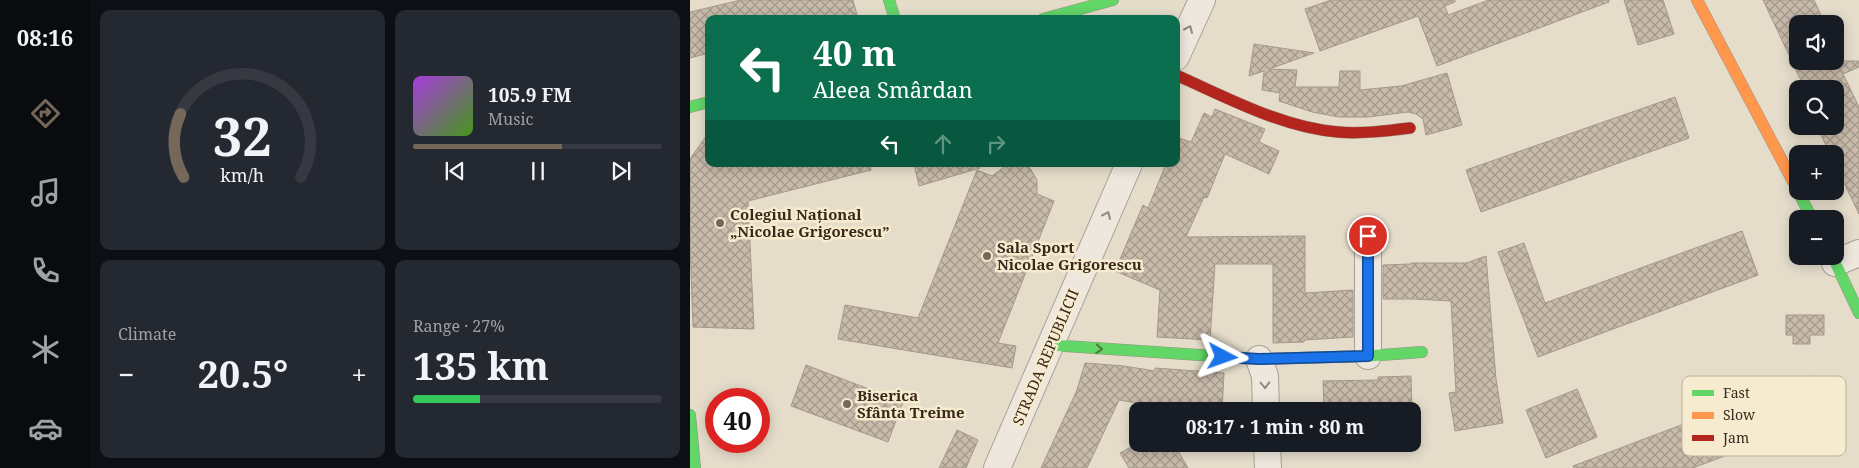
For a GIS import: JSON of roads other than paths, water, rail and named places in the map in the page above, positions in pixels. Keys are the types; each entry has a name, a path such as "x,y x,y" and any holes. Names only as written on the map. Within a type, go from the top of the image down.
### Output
{"street":[{"path":"889,0 894,15"},
{"path":"1058,15 1113,0"},
{"path":"1180,48 1202,0"},
{"path":"1697,0 1789,174"},
{"path":"1180,77 1280,117 1328,131 1367,133 1410,128"},
{"path":"690,107 705,103"},
{"name":"STRADA REPUBLICII","path":"997,468 1129,167"},
{"path":"1368,236 1368,356"},
{"path":"1844,256 1859,253"},
{"path":"1836,265 1859,313"},
{"path":"1050,345 1259,359 1368,356 1422,352"},
{"path":"1259,359 1265,376 1266,402"},
{"path":"690,415 695,468"},
{"path":"1267,452 1268,468"}],"place":[{"name":"Colegiul Național „Nicolae Grigorescu”","path":"720,223"},
{"name":"Sala Sport Nicolae Grigorescu","path":"987,256"},
{"name":"Biserica Sfânta Treime","path":"847,404"}]}
